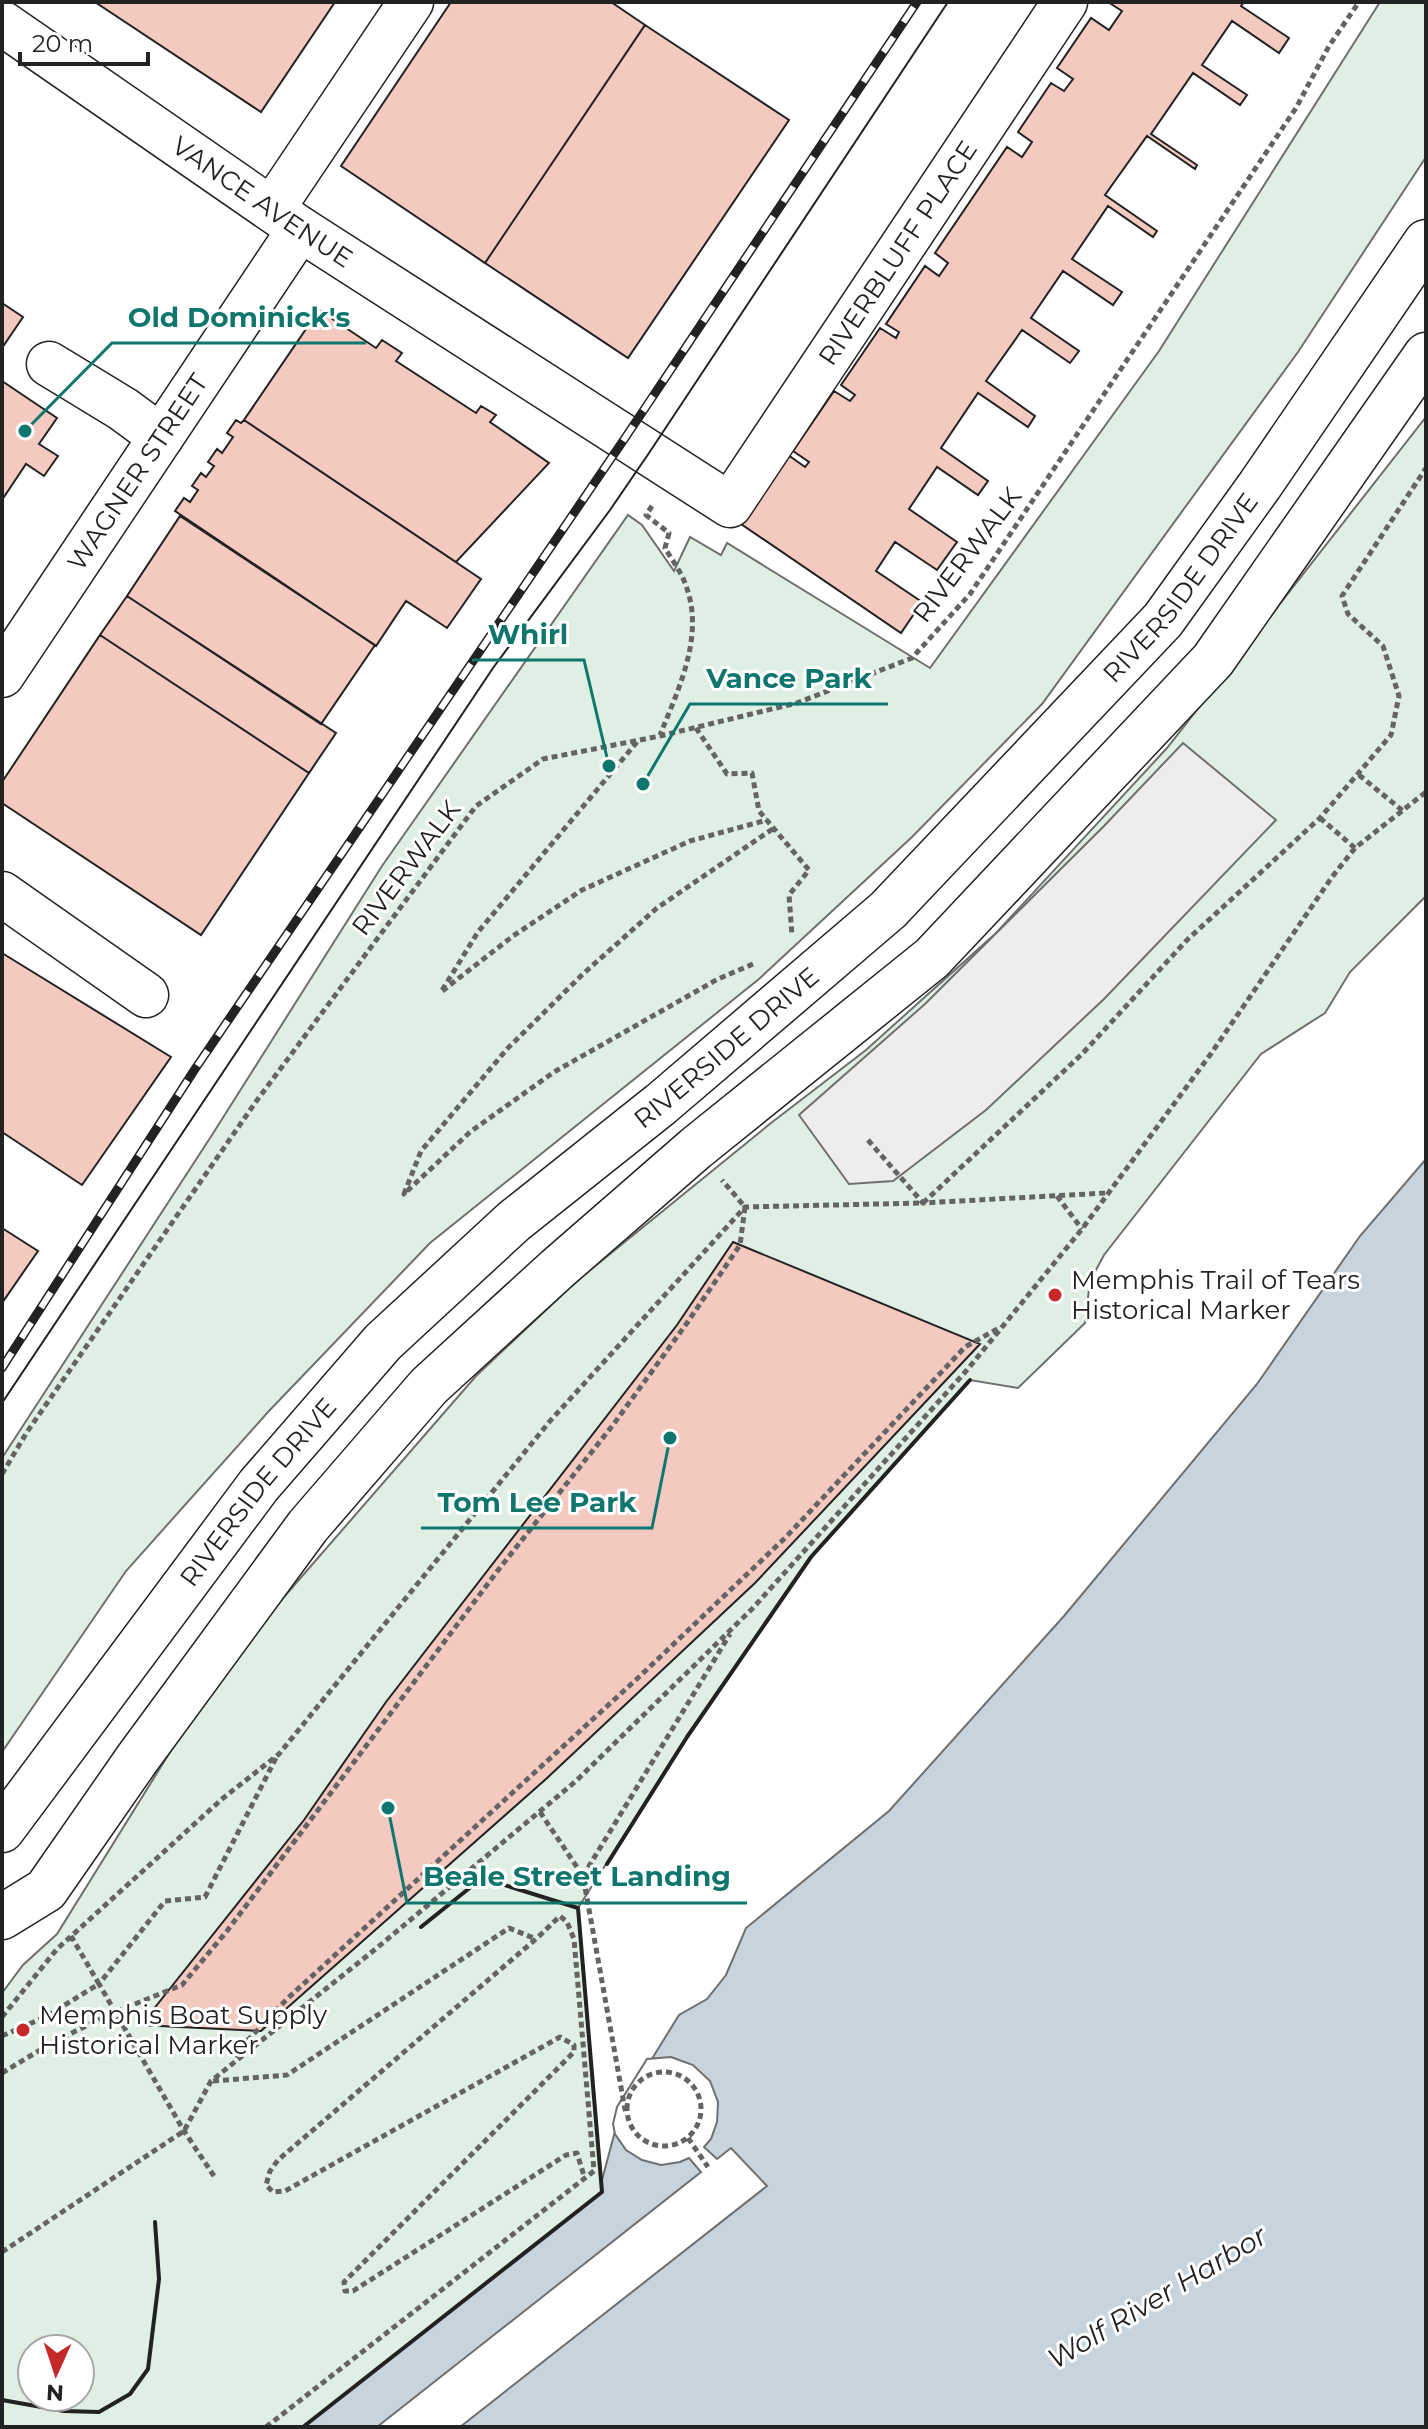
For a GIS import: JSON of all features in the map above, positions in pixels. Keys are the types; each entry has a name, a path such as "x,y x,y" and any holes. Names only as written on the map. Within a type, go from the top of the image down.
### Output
{"main road":[{"name":"WAGNER STREET","path":"2,675 161,437 411,2"},
{"name":"RIVERBLUFF PLACE","path":"730,505 1065,2"},
{"name":"VANCE AVENUE","path":"2,23 286,219 730,505"},
{"name":"RIVERSIDE DRIVE","path":"2,1830 259,1485 383,1342 514,1221 661,1104 888,910 1163,620 1269,472 1426,242"},
{"path":"2,1917 46,1890 137,1759 308,1526 429,1386 696,1148 932,958 1213,660 1426,355"},
{"path":"49,364 123,409 161,437"},
{"path":"2,894 146,995"}],"path":[{"name":"RIVERWALK","path":"2,1474 27,1432 255,1103 476,806 543,759 660,736 797,703 912,658 970,594 1038,495 1296,108 1329,46 1359,2"},
{"path":"923,1203 1082,1054 1187,940 1320,818 1391,735 1399,696 1383,646 1348,614 1342,596 1426,468"},
{"path":"660,736 682,680 693,630 687,587 665,548 669,533 646,515 675,471"},
{"path":"696,728 727,774 752,773 759,811 809,870 789,895 792,948"},
{"path":"639,740 478,932 441,992 513,936 582,890 690,841 767,820"},
{"path":"1359,775 1403,811"},
{"path":"2,2252 184,2131 211,2081 576,1781 734,1627 1004,1325 1082,1229 1210,1055 1355,848 1426,792"},
{"path":"1320,818 1355,848"},
{"path":"755,963 718,979 554,1072 470,1132 404,1194 421,1151 507,1049 583,974 657,908 774,828"},
{"path":"868,1140 923,1203"},
{"path":"2,2073 55,2041 182,1985 227,1931 499,1569 613,1425 740,1245 745,1207 713,1170"},
{"path":"2,2036 45,2017 99,1984 165,1901 205,1897 279,1754 550,1421 745,1207 923,1203 1107,1193"},
{"path":"1057,1195 1082,1229"},
{"path":"235,2062 247,2041 287,1999 639,1677 785,1538 965,1347 1004,1325"},
{"path":"583,1876 734,1627"},
{"path":"2,2017 57,1949 222,1799 279,1754"},
{"path":"540,1812 583,1876 626,2115 634,2133 650,2144 670,2146 688,2138 700,2122 702,2102 694,2084 677,2073 658,2071 640,2079 628,2095 626,2115"},
{"path":"266,2427 594,2171 574,1939 567,1922 560,1916 278,2160 270,2171 266,2185 273,2192 285,2191 560,2037 574,2045 574,2052 344,2282 345,2291 353,2291 566,2155 577,2153 584,2176"},
{"path":"211,2081 287,2075 509,1928 536,1939"},
{"path":"71,1936 184,2131 214,2176"},
{"path":"688,2138 708,2167"}],"green space":[{"path":"1380,2 1426,2 1426,157 1298,352 1042,704 912,837 759,979 430,1243 268,1412 126,1571 2,1752 2,1458 382,866 628,515 642,525 674,571 690,537 721,555 727,543 930,668 1159,351"},
{"path":"1426,417 1426,896 1350,972 1325,1013 1261,1054 1104,1255 1090,1281 1085,1323 1018,1388 970,1380 811,1557 687,1737 578,1908 602,2192 303,2427 2,2427 2,1993 23,1965 57,1934 203,1699 284,1597 476,1376 578,1280 866,1050 996,933 1167,748"}],"shaded area":[{"path":"1183,743 1276,820 1104,999 986,1110 893,1181 849,1184 799,1115 925,1004"}],"water":[{"name":"Wolf River Harbor","path":"1426,1159 1426,2427 303,2427 602,2192 602,2180 621,2109 679,2015 707,1999 726,1975 746,1928 889,1811 1064,1616 1257,1384 1360,1236"}],"pier":[{"path":"671,2057 693,2065 710,2081 718,2102 717,2122 711,2139 704,2147 717,2159 731,2148 767,2186 460,2427 377,2427 701,2172 689,2158 661,2165 642,2160 626,2150 615,2134 613,2124 617,2107 647,2059"}],"building":[{"path":"95,2 335,2 261,112"},
{"path":"451,2 611,2 645,25 485,263 341,166"},
{"path":"1108,2 1244,2 1241,6 1289,38 1279,53 1232,21 1202,65 1247,95 1240,105 1193,73 1151,134 1197,165 1195,169 1147,136 1105,195 1157,231 1153,237 1108,206 1072,259 1122,292 1113,305 1063,271 1031,318 1079,351 1070,363 1022,330 986,381 1035,416 1028,427 978,393 941,448 988,481 978,495 937,467 909,509 957,542 937,570 895,542 876,571 922,602 901,633 741,524 788,455 805,467 809,462 793,451 834,391 850,401 855,395 841,385 880,328 896,338 899,332 886,324 925,266 939,276 948,263 935,253 1007,147 1022,157 1032,142 1018,132 1051,83 1064,91 1073,79 1057,68 1091,18 1109,30 1122,11"},
{"path":"645,25 789,120 628,358 485,263"},
{"path":"2,303 23,317 2,348"},
{"path":"319,310 376,348 382,340 402,353 396,361 476,413 481,406 496,415 490,422 549,463 456,562 244,420"},
{"path":"2,381 57,418 39,444 58,456 44,476 26,464 2,500"},
{"path":"236,420 241,423 244,420 481,579 447,628 406,601 376,646 175,511 184,498 190,502 198,490 192,486 201,473 206,477 214,466 208,462 217,449 222,453 233,437 227,433"},
{"path":"180,516 375,645 321,724 127,596"},
{"path":"127,596 336,733 309,773 100,635"},
{"path":"100,635 309,773 201,935 2,803 2,782"},
{"path":"2,953 171,1057 82,1185 2,1132"},
{"path":"2,1228 38,1251 2,1303"},
{"path":"733,1242 980,1344 755,1583 546,1779 261,2031 141,2025 304,1820 386,1702 677,1325"}],"tram line":[{"path":"2,1403 493,668 649,453 948,2"}],"railway":[{"path":"2,1368 195,1069 625,438 917,2"}],"wall":[{"path":"607,1864 687,1737 811,1557 970,1380"},
{"path":"303,2427 602,2192 578,1908 482,1878 421,1927"},
{"path":"2,2400 64,2411 99,2412 130,2394 148,2369 159,2279 155,2222"}],"place":[{"name":"Old Dominick's","path":"25,431"},
{"name":"Whirl","path":"609,766"},
{"name":"Vance Park","path":"643,784"},
{"name":"Memphis Trail of Tears Historical Marker","path":"1055,1295"},
{"name":"Tom Lee Park","path":"670,1438"},
{"name":"Beale Street Landing","path":"388,1808"},
{"name":"Memphis Boat Supply Historical Marker","path":"23,2030"}]}
